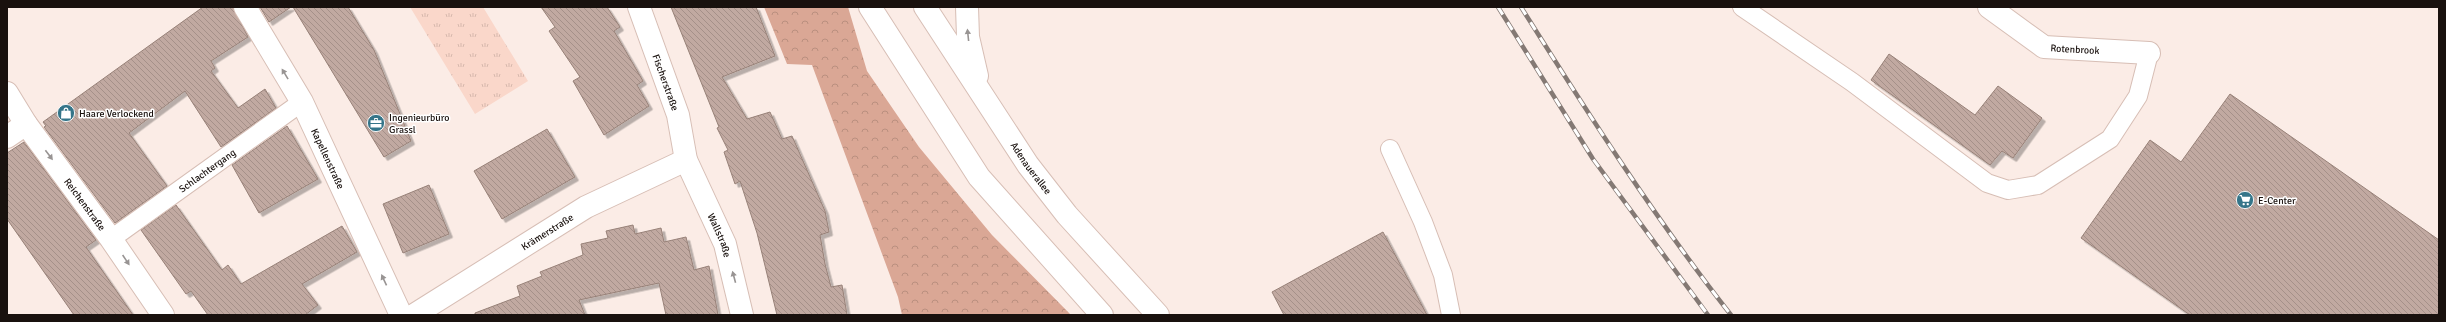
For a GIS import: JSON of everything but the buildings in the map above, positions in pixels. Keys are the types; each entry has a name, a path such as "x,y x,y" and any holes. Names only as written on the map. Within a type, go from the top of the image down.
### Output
{"street":[{"name":"Kapellenstraße","path":"245,7 302,102 400,315"},
{"name":"Fischerstraße","path":"639,7 678,115 686,160"},
{"path":"870,7 979,177 1102,315"},
{"name":"Adenauerallee","path":"925,7 979,87 999,123 1067,215 1158,315"},
{"path":"966,7 968,36 979,87"},
{"name":"Rotenbrook","path":"1989,7 2044,47 2149,53"},
{"name":"Reichenstraße","path":"7,93 26,124 111,239 163,315"},
{"path":"7,137 26,124"},
{"name":"Krämerstraße","path":"414,315 586,207 686,160"},
{"name":"Wallstraße","path":"686,160 725,244 742,315"}],"lane":[{"path":"1742,7 1852,82 1987,183 2008,190 2038,185 2110,139 2138,96 2149,53"},
{"name":"Schlachtergang","path":"111,239 302,102"},
{"path":"1390,149 1423,222 1443,275 1451,315"}],"green space":[{"path":"410,7 483,7 528,81 475,114"},
{"path":"764,7 848,7 867,71 919,147 992,235 1071,315 902,315 898,297 812,65 787,64"}],"railway":[{"path":"1498,7 1593,159 1708,315"},
{"path":"1521,7 1622,164 1675,240 1731,315"}],"place":[{"name":"Haare Verlockend","path":"66,113"},
{"name":"Ingenieurbüro Grassl","path":"376,123"},
{"name":"E-Center","path":"2245,200"}]}
